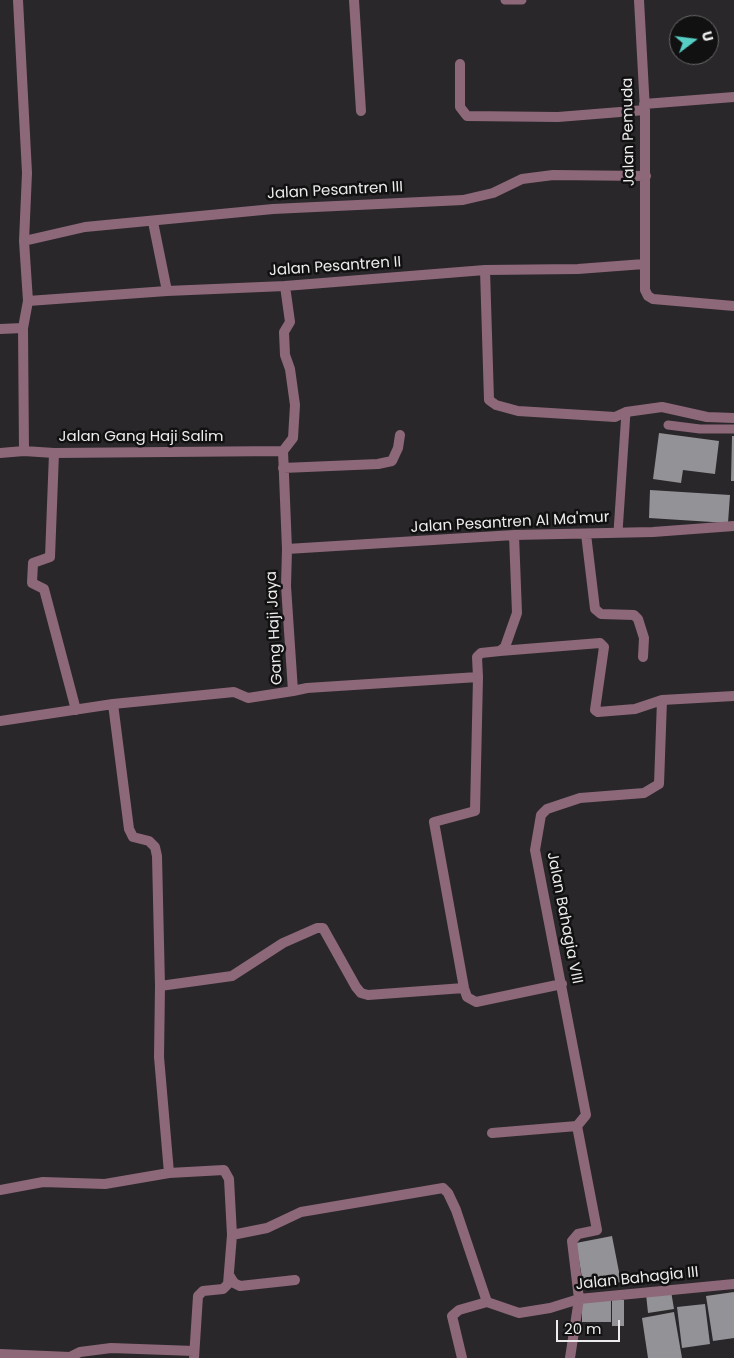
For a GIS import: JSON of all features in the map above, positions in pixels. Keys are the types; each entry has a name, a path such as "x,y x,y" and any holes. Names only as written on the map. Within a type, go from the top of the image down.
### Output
{"street":[{"path":"18,0 27,173 24,241 28,301 23,328 24,451"},
{"path":"354,0 361,111"},
{"name":"Jalan Pemuda","path":"639,0 645,107 645,290 648,296 653,299 734,306"},
{"path":"460,64 460,107 467,116 558,118 734,97"},
{"name":"Jalan Pesantren III","path":"24,241 85,227 153,222 273,209 463,200 493,193 522,178 553,175 646,176"},
{"path":"153,222 167,291"},
{"name":"Jalan Pesantren II","path":"28,301 167,291 285,286 485,270 578,268 644,264"},
{"path":"485,270 489,400 496,405 518,411 615,417 626,412 662,407 707,417 734,418"},
{"path":"283,451 293,438 295,404 290,368 285,355 284,332 290,322 285,286"},
{"path":"0,328 23,328"},
{"path":"284,468 378,464 392,461 398,448 400,435"},
{"name":"Jalan Gang Haji Salim","path":"0,454 24,451 54,453 283,451"},
{"name":"Gang Haji Jaya","path":"283,451 287,549 286,586 293,691 307,688 478,677"},
{"path":"54,453 50,557 33,563 32,583 44,589 76,710"},
{"name":"Jalan Pesantren Al Ma'mur","path":"287,549 514,535 586,534 734,526"},
{"path":"586,534 595,609 601,614 634,615 638,619 644,638 643,657"},
{"path":"500,651 508,642 517,613 514,535"},
{"path":"562,984 476,1002 467,997 464,988 434,822 475,811 477,657 481,653 600,643 604,647 595,710 598,712 635,709 662,700 734,696"},
{"path":"0,721 113,704 234,692 248,698 293,691"},
{"name":"Jalan Bahagia VIII","path":"579,1299 571,1247 572,1241 578,1234 597,1230 577,1126 586,1115 562,984 551,942 535,850 541,814 546,809 580,798 644,793 659,784 662,700"},
{"path":"113,704 130,829 133,837 149,841 155,847 157,856 160,986 158,1057 169,1173"},
{"path":"160,986 232,976 283,943 317,928 323,928 361,993 464,988"},
{"path":"492,1133 577,1126"},
{"path":"0,1190 43,1182 105,1184 169,1173 224,1170 229,1179 232,1235 227,1287 203,1291 198,1296 194,1355 112,1348 80,1352 70,1357 0,1354"},
{"path":"232,1235 267,1228 301,1212 443,1188 448,1193 456,1210 487,1302 459,1310 452,1316 462,1358"},
{"path":"229,1275 235,1284 240,1286 295,1280"},
{"name":"Jalan Bahagia III","path":"487,1302 519,1314 550,1308 579,1299 734,1284"},
{"path":"570,1358 579,1299"}],"lane":[{"path":"505,0 522,0"},
{"path":"618,532 626,412"},
{"path":"668,424 700,429 734,429"}],"building":[{"path":"659,433 719,441 715,474 683,470 681,483 653,479"},
{"path":"732,436 734,436 734,481 731,481"},
{"path":"650,490 730,495 728,523 649,518"},
{"path":"612,1236 621,1282 584,1289 576,1243"},
{"path":"671,1291 674,1309 648,1313 646,1294"},
{"path":"734,1292 734,1338 713,1341 706,1296"},
{"path":"582,1300 611,1300 611,1322 582,1322"},
{"path":"612,1300 624,1300 624,1326 612,1326"},
{"path":"705,1304 710,1344 682,1348 677,1307"},
{"path":"674,1312 682,1358 648,1358 642,1318"}]}
